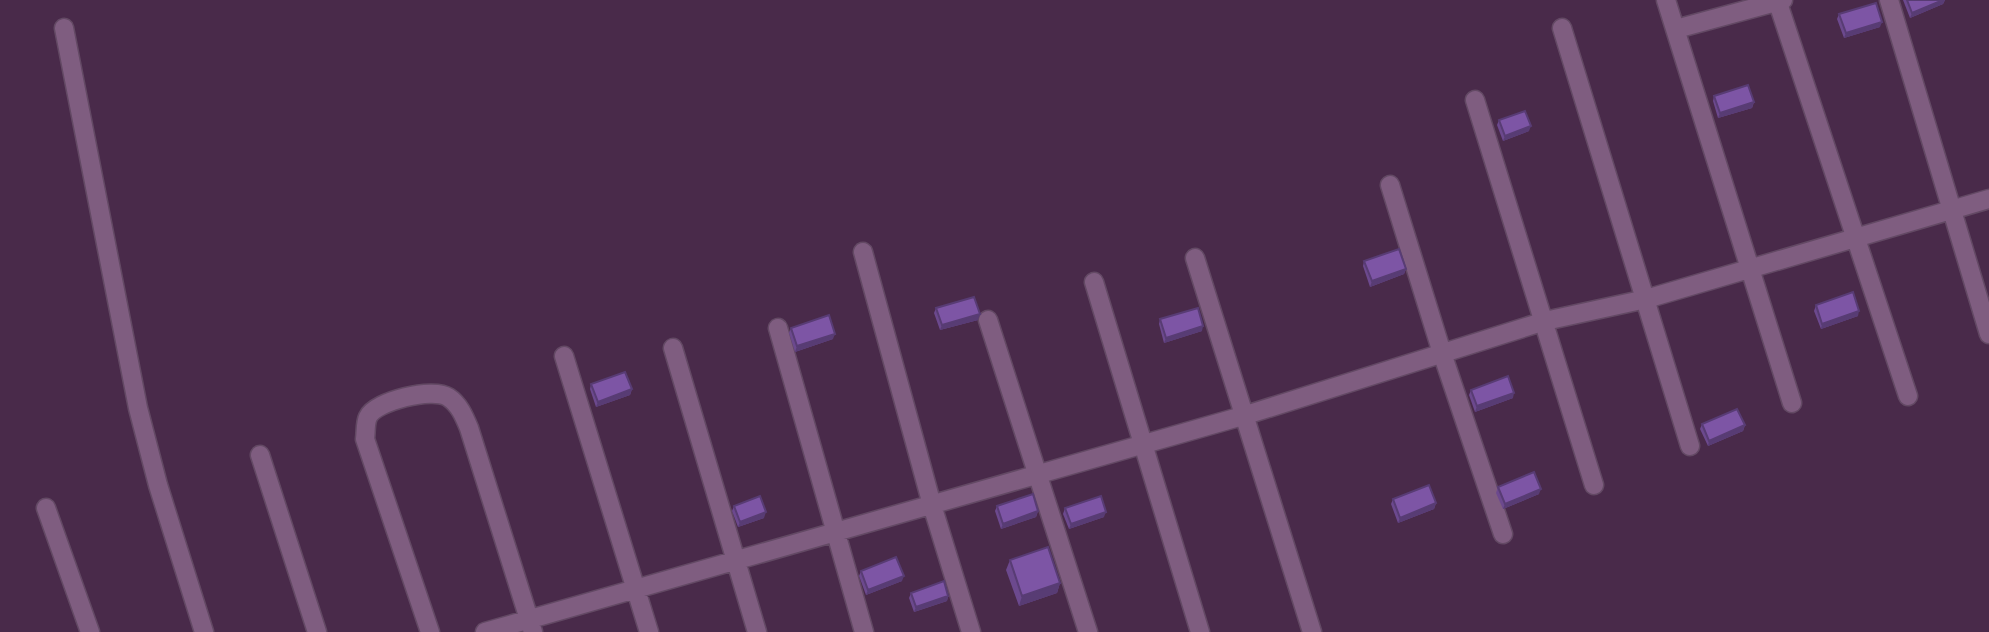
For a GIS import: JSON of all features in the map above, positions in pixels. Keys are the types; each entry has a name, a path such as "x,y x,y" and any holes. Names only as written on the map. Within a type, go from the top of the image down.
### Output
{"street":[{"path":"1666,0 1792,403"},
{"path":"1889,0 1989,334"},
{"path":"1676,29 1779,1 1908,396"},
{"path":"64,27 138,408 158,485 204,632"},
{"path":"1562,28 1690,446"},
{"path":"1475,100 1594,485"},
{"path":"1390,186 1442,353 1503,534"},
{"path":"485,632 531,626 638,589 1246,415 1545,321 1646,299 1989,199"},
{"path":"863,252 932,505 971,632"},
{"path":"1195,258 1312,632"},
{"path":"1094,282 1200,632"},
{"path":"988,320 1088,632"},
{"path":"778,328 834,534 864,632"},
{"path":"673,348 757,632"},
{"path":"564,356 638,589 649,632"},
{"path":"430,632 365,439 367,418 376,408 426,392 446,395 461,409 531,626"},
{"path":"260,455 317,632"},
{"path":"46,509 90,632"}],"building":[{"path":"1907,0 1943,0 1912,13"},
{"path":"1876,3 1882,22 1846,33 1839,14"},
{"path":"1748,85 1754,102 1720,113 1714,96"},
{"path":"1525,111 1531,126 1505,136 1499,120"},
{"path":"1399,249 1406,269 1372,281 1364,261"},
{"path":"1853,292 1859,311 1822,324 1816,305"},
{"path":"974,297 980,314 942,325 936,308"},
{"path":"1198,308 1203,326 1166,338 1160,319"},
{"path":"829,315 835,334 797,346 791,328"},
{"path":"625,372 632,389 598,402 591,384"},
{"path":"1508,376 1514,393 1477,406 1471,390"},
{"path":"1737,409 1745,425 1709,441 1702,424"},
{"path":"1534,472 1541,489 1505,504 1498,487"},
{"path":"1429,485 1436,503 1400,518 1393,499"},
{"path":"1033,494 1038,511 1003,524 997,506"},
{"path":"760,496 766,512 740,522 734,506"},
{"path":"1101,496 1106,512 1071,524 1065,508"},
{"path":"1048,547 1060,583 1022,596 1010,560"},
{"path":"896,557 904,576 868,590 861,571"},
{"path":"944,581 948,596 916,607 911,593"}]}
